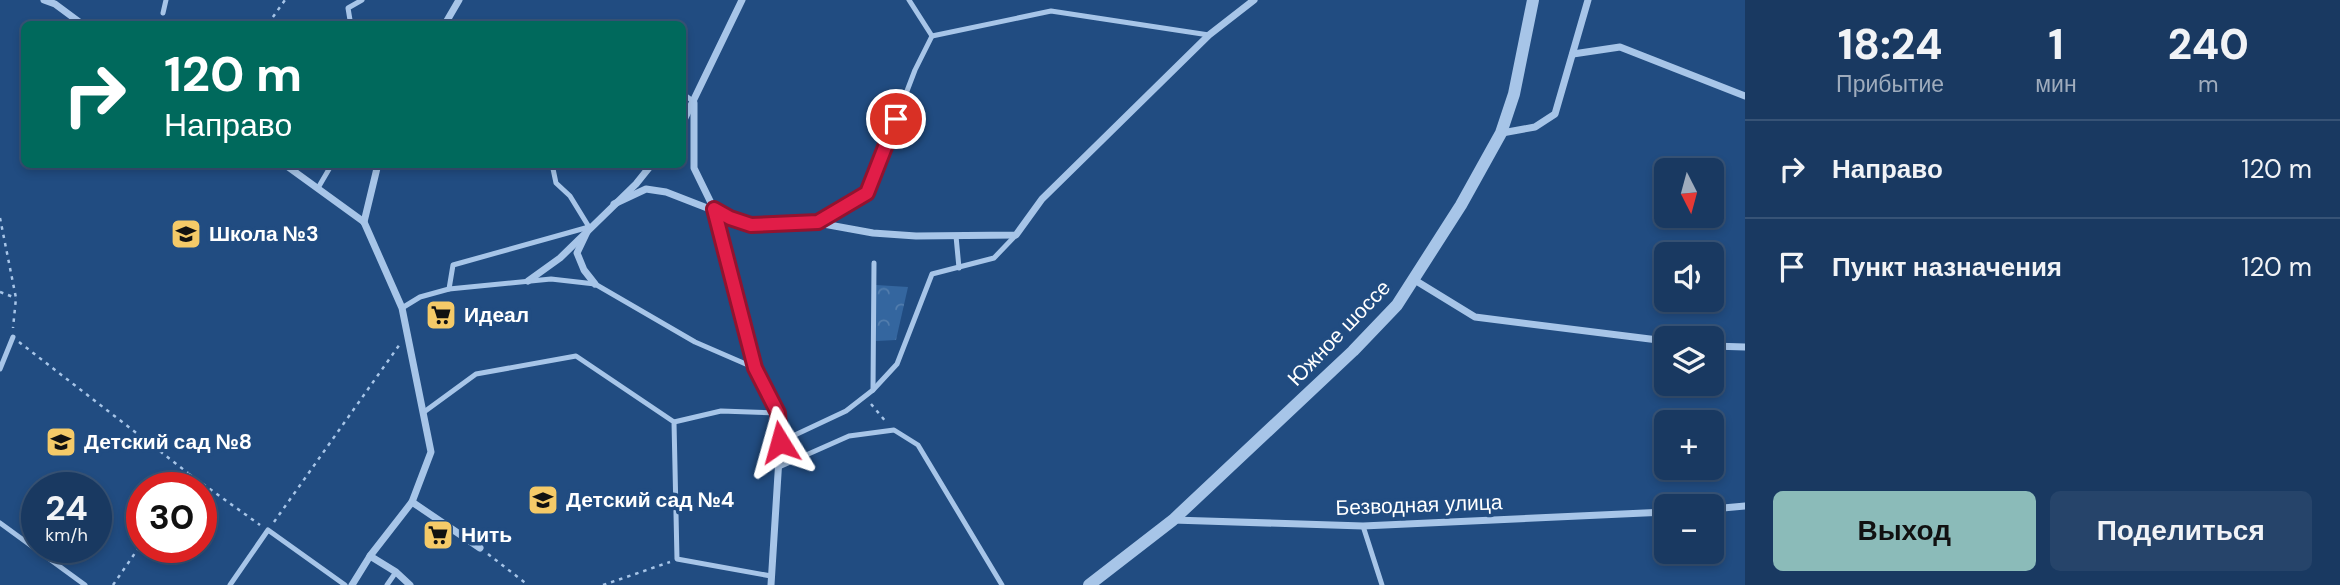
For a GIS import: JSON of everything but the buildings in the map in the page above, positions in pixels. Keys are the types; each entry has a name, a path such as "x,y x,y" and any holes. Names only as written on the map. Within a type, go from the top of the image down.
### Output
{"street":[{"path":"46,0 78,21"},
{"path":"447,21 459,0"},
{"path":"686,117 742,0"},
{"path":"614,204 646,189 666,192 751,225 818,222 873,233 916,236 1016,235 1042,199 1209,35 1254,0"},
{"name":"Южное шоссе","path":"1089,585 1172,520 1353,351 1397,305 1461,205 1501,133 1514,93 1532,0"},
{"path":"1501,133 1535,127 1555,114 1588,0"},
{"path":"1573,54 1620,47 1745,96"},
{"path":"694,103 694,168 714,209 755,368 778,413 779,467 771,585"},
{"path":"290,168 364,222 402,308 431,452 412,502 370,556 352,585"},
{"path":"364,222 377,168"},
{"path":"528,281 560,258 648,168"},
{"path":"589,227 577,253 584,271 595,284"},
{"path":"1413,279 1475,317 1654,339"},
{"path":"1724,346 1745,347"},
{"path":"412,502 480,548"},
{"path":"1724,508 1745,506"},
{"name":"Безводная улица","path":"1172,520 1363,526 1654,513"},
{"path":"370,556 396,572 410,585"}],"lane":[{"path":"163,13 166,0"},
{"path":"349,21 348,8 362,0"},
{"path":"909,0 932,36"},
{"path":"932,36 1051,11 1209,35"},
{"path":"818,222 867,193 915,70 932,36"},
{"path":"686,96 694,103"},
{"path":"318,188 330,168"},
{"path":"449,289 453,265 589,227 570,196 556,183 553,168"},
{"path":"780,442 846,411 873,390 897,364 932,274 994,258 1016,235"},
{"path":"956,236 959,268"},
{"path":"873,390 874,263"},
{"path":"402,308 421,297 449,289 551,279 595,284 695,342 755,368"},
{"path":"0,369 13,337"},
{"path":"425,412 475,374 576,356 674,422 721,411 778,413"},
{"path":"674,422 677,559 771,576"},
{"path":"779,467 849,436 894,430 918,445 1002,585"},
{"path":"0,523 85,585"},
{"path":"1363,526 1382,585"},
{"path":"230,585 268,530 345,585"},
{"path":"387,585 396,572"}],"path":[{"path":"270,21 285,0"},
{"path":"0,218 16,298 13,337 187,472"},
{"path":"0,292 16,298"},
{"path":"217,493 268,530 408,333"},
{"path":"864,397 894,430"},
{"path":"480,548 528,585"},
{"path":"603,585 677,559"},
{"path":"113,585 128,563"}],"green space":[{"path":"876,285 908,287 896,340 876,341"}],"place":[{"name":"Школа №3","path":"186,234"},
{"name":"Идеал","path":"441,315"},
{"name":"Детский сад №8","path":"61,442"},
{"name":"Детский сад №4","path":"543,500"},
{"name":"Нить","path":"438,535"}],"route":[{"path":"780,442 778,413 755,368 714,209 751,225 818,222 867,193 896,119"}]}
